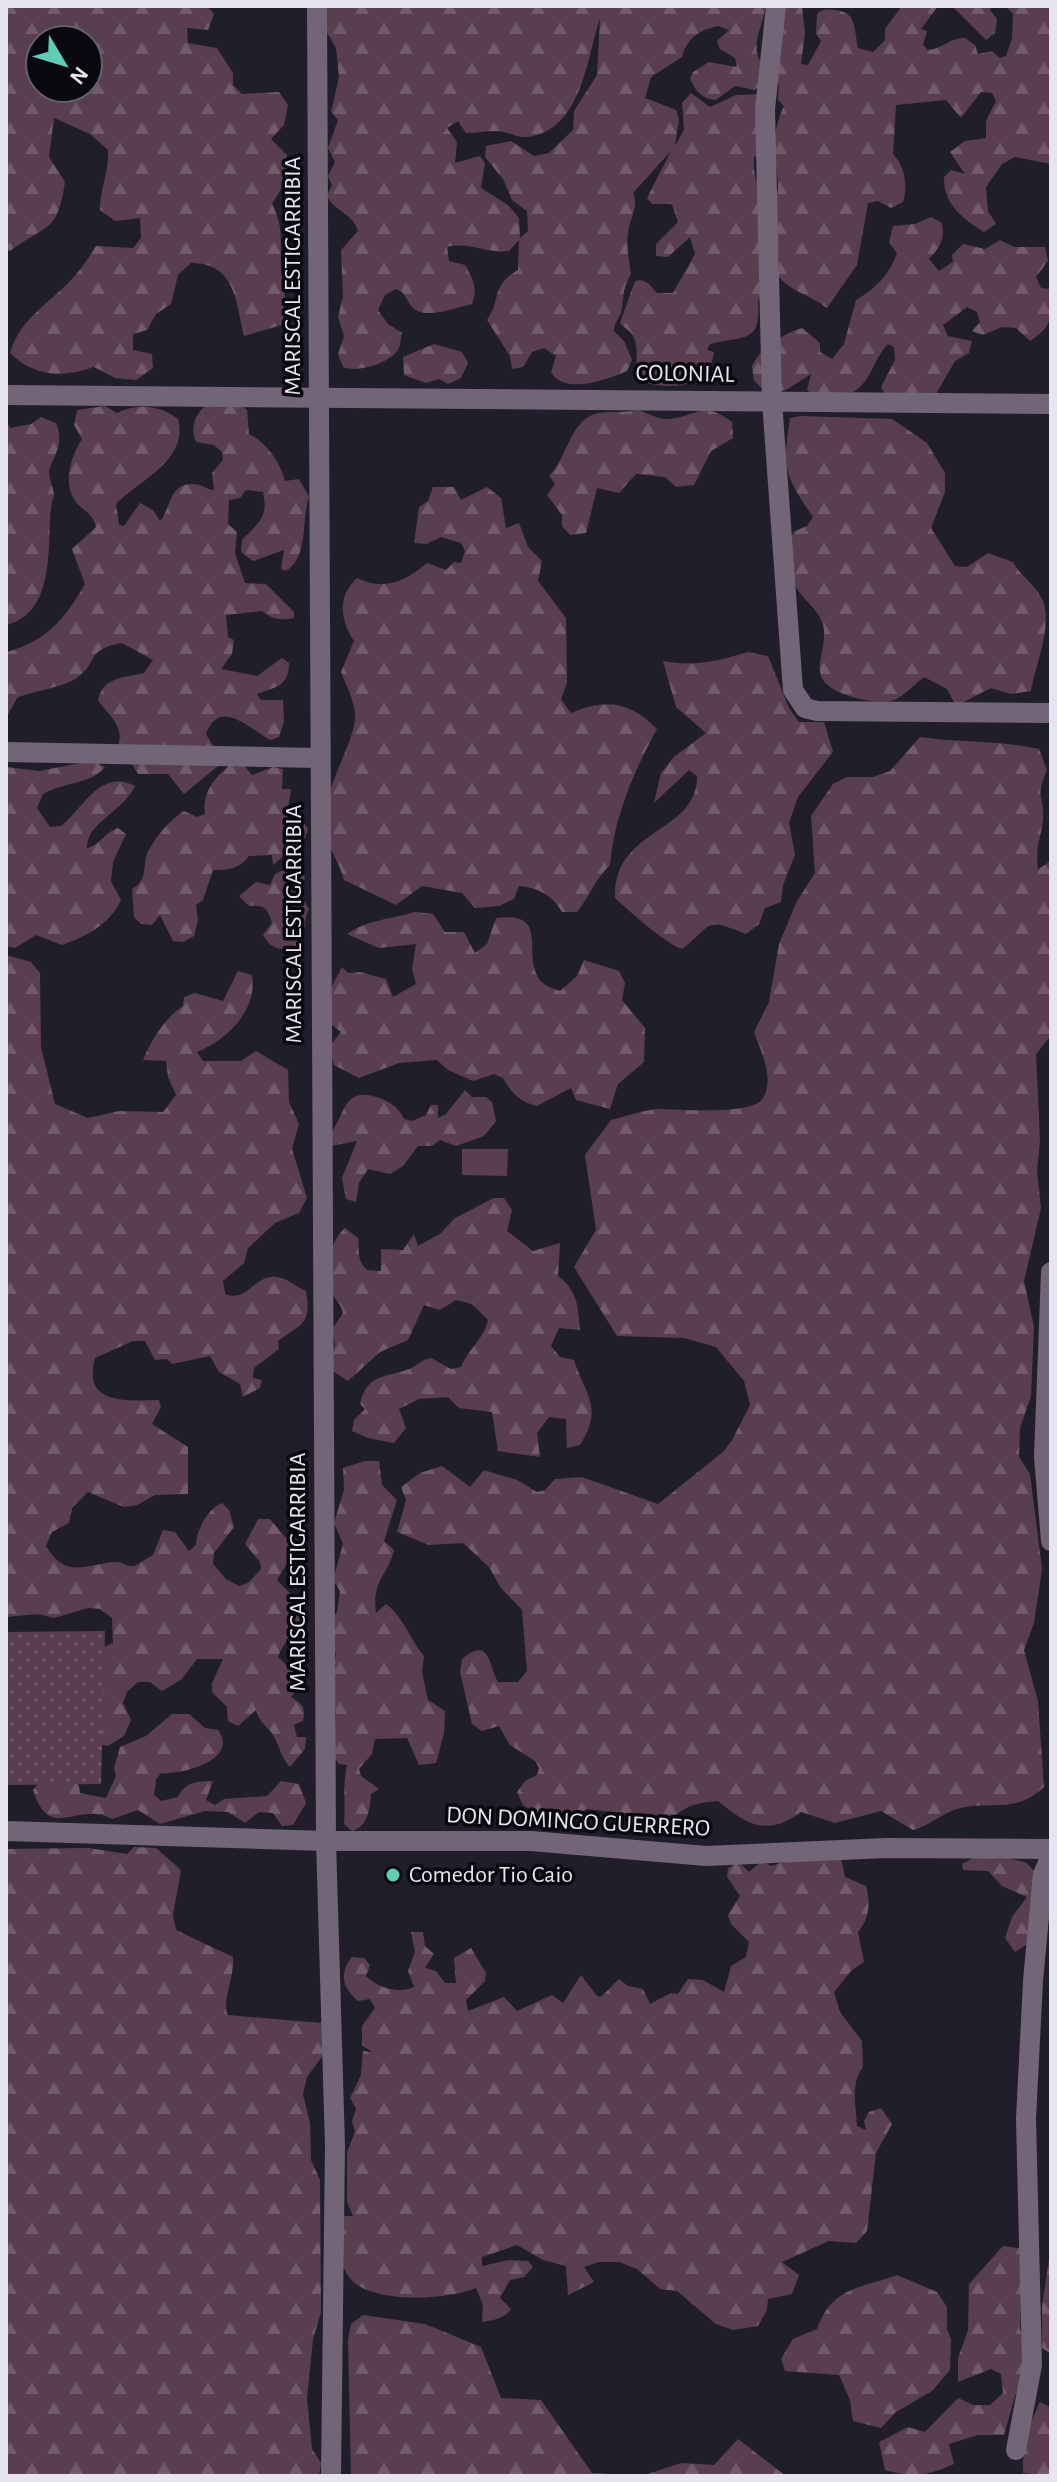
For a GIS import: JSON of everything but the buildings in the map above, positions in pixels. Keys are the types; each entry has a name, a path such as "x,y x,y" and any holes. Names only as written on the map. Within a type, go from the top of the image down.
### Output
{"street":[{"name":"MARISCAL ESTIGARRIBIA","path":"317,6 326,1841 335,2146 331,2476"},
{"path":"776,6 765,109 772,401 793,690 805,708 817,711 1051,713"},
{"name":"COLONIAL","path":"6,395 1051,404"},
{"path":"6,752 319,758"},
{"path":"1051,1272 1044,1457 1051,1541"},
{"name":"DON DOMINGO GUERRERO","path":"6,1831 326,1841 531,1841 706,1856 886,1848 1051,1849"},
{"path":"1016,2450 1032,2365 1026,2119 1033,1981 1043,1874 1051,1856"}],"green space":[{"path":"6,6 207,6 214,14 208,30 187,28 188,43 217,48 233,73 233,85 242,94 279,92 288,105 284,125 271,139 287,155 287,179 272,204 281,234 285,302 282,325 244,336 235,298 225,277 217,269 191,263 178,275 171,304 156,314 147,330 133,334 133,350 152,354 153,368 136,380 115,378 94,367 60,374 39,371 10,353 30,318 69,282 96,246 133,248 141,238 140,218 115,221 100,210 108,150 90,134 54,118 49,157 65,182 62,199 49,226 10,251 6,249"},
{"path":"327,6 766,6 757,43 762,64 760,86 754,90 735,86 716,100 703,96 697,90 690,78 693,72 709,62 737,67 735,58 720,49 717,41 729,30 718,26 695,36 682,57 651,77 645,98 676,110 679,120 675,146 684,130 682,103 691,93 710,107 736,95 763,94 759,155 754,157 754,169 773,275 758,301 753,332 748,336 710,344 707,350 714,352 711,365 696,380 675,386 640,381 634,338 620,323 635,281 645,282 657,293 673,293 695,254 690,237 668,257 656,256 656,244 678,222 672,204 652,204 647,198 671,151 633,193 635,208 627,243 631,274 614,331 624,341 632,360 627,371 587,384 566,383 551,372 556,356 544,348 532,352 523,367 512,369 510,356 487,320 503,282 518,270 519,240 509,251 447,247 449,261 465,265 472,279 475,293 472,304 426,313 413,308 396,289 385,295 378,310 388,324 402,333 397,351 372,366 356,369 343,367 338,354 344,336 338,317 343,296 341,250 358,231 352,220 327,196 332,185 328,176 335,162 328,148 338,120 331,112 339,77 336,48 325,29","holes":["600,18 597,75 574,111 573,130 549,153 534,156 511,141 486,146 485,157 503,179 512,200 527,211 528,231 520,238 519,218 508,205 481,188 485,163 480,156 455,163 457,142 447,128 458,121 466,133 496,131 527,137 545,132 560,121 571,107 586,71"]},
{"path":"785,6 802,6 805,33 801,64 808,65 821,41 816,34 817,14 825,10 841,11 851,17 858,48 873,52 885,40 885,29 902,6 938,6 921,29 927,31 923,45 928,50 965,38 975,45 978,54 992,51 1000,58 1006,56 1012,39 1013,14 1006,6 1051,6 1051,164 1015,157 1002,164 986,187 988,211 996,224 984,232 956,210 947,196 944,177 951,170 965,174 950,152 965,141 986,138 986,121 996,101 992,93 981,92 961,118 946,100 896,105 893,154 904,176 903,202 891,208 878,201 868,203 857,265 827,308 795,290 778,276 774,213 778,187 775,137 784,106 778,100 779,84 773,77"},
{"path":"952,6 992,6 990,10 997,19 995,33 986,40"},
{"path":"931,217 942,223 941,243 929,259 939,271 953,262 952,255 963,244 985,249 1000,240 1014,247 1045,247 1048,261 1036,277 1041,288 1051,289 1050,320 1043,330 1030,341 1016,328 1002,327 983,335 972,331 980,322 977,312 967,307 943,325 948,336 972,341 969,353 955,361 936,394 886,396 881,387 895,360 894,347 888,344 864,382 853,392 811,393 807,390 811,374 786,390 765,392 754,380 752,367 760,354 780,338 802,328 820,343 820,352 832,359 844,344 856,300 881,281 894,261 897,253 889,242 893,226 915,224"},
{"path":"434,344 462,352 468,363 461,378 448,384 439,379 426,383 404,375 403,357"},
{"path":"209,403 240,405 247,410 249,434 272,453 285,481 299,479 309,497 298,557 286,571 281,569 284,550 253,561 241,552 242,540 263,514 263,492 246,490 240,498 229,500 228,524 237,532 235,553 245,583 266,584 294,612 294,618 276,619 262,611 226,615 228,637 234,640 232,654 221,669 257,676 282,658 289,663 284,682 257,694 261,700 283,700 284,721 279,737 270,740 236,719 219,718 212,723 206,734 215,749 218,766 184,794 168,774 138,774 119,743 117,725 98,700 110,682 144,673 153,660 122,643 102,649 84,672 72,681 17,698 6,718 6,652 32,642 53,627 85,584 72,549 96,527 90,515 76,502 69,487 74,453 82,439 74,425 77,410 105,406 117,413 148,407 178,419 176,447 169,458 116,504 119,525 124,526 140,503 153,510 160,521 180,487 196,484 214,490 212,473 223,460 222,452 214,445 196,442 193,431 197,415"},
{"path":"637,410 664,419 706,410 713,412 732,422 733,438 711,451 694,485 676,487 665,477 636,474 619,493 597,488 586,533 570,535 562,526 562,515 547,495 555,484 549,476 575,431 589,417 598,413"},
{"path":"41,417 56,423 59,436 49,470 54,494 46,576 34,607 22,618 6,625 6,421 10,428 31,424"},
{"path":"790,418 892,419 927,443 945,473 945,492 931,528 955,566 967,567 988,553 1013,562 1041,597 1045,607 1045,630 1031,691 1011,694 991,688 956,706 947,689 924,677 902,696 886,701 842,694 825,683 820,670 824,636 822,622 796,587 790,567 793,532 807,526 813,517 791,481 786,461"},
{"path":"433,487 454,487 461,500 487,487 501,498 506,528 519,523 528,547 542,561 538,581 566,618 567,683 561,699 571,713 596,705 617,705 637,713 657,729 626,795 610,865 577,912 562,912 544,893 519,886 514,899 499,906 475,908 462,893 422,886 396,905 344,880 326,837 325,809 351,737 355,714 341,672 354,641 344,616 346,593 357,578 385,584 402,580 427,563 446,570 454,562 461,563 465,551 461,543 441,537 426,544 414,543 419,507 428,501"},
{"path":"748,652 768,656 789,708 799,722 824,722 833,752 798,797 789,823 795,855 783,885 781,902 765,908 759,924 746,934 716,924 710,925 682,949 657,934 615,898 618,875 627,857 640,843 684,810 694,795 697,776 689,770 654,803 661,773 674,757 706,733 676,707 663,661 706,662"},
{"path":"920,737 1039,749 1047,770 1041,792 1043,819 1037,861 1038,869 1051,861 1049,1038 1036,1054 1040,1140 1037,1171 1041,1208 1024,1281 1034,1327 1031,1396 1020,1428 1019,1457 1030,1474 1042,1569 1034,1623 1024,1650 1038,1701 1044,1787 1016,1803 958,1809 913,1830 881,1811 835,1823 801,1812 778,1824 758,1825 738,1816 718,1801 686,1808 663,1831 647,1826 632,1814 587,1809 564,1820 538,1814 523,1805 517,1792 525,1781 537,1775 539,1768 535,1761 510,1745 499,1726 482,1731 472,1724 460,1672 462,1659 478,1650 487,1655 498,1682 518,1682 527,1671 522,1610 501,1588 489,1567 463,1543 429,1545 397,1532 406,1500 401,1487 420,1473 442,1466 470,1487 484,1470 517,1480 537,1492 545,1490 555,1479 582,1477 658,1504 723,1452 732,1440 750,1405 744,1381 716,1347 684,1338 617,1336 574,1267 596,1230 585,1155 611,1120 660,1109 746,1107 757,1104 763,1098 767,1074 754,1032 769,1002 779,944 797,901 815,873 811,816 833,784 847,777 873,777 890,771"},
{"path":"92,761 105,767 92,777 43,794 37,808 50,827 61,826 102,786 123,782 135,786 88,839 87,848 118,828 126,834 113,862 111,881 121,900 104,923 71,942 62,945 36,935 15,948 6,946 6,767 39,771"},
{"path":"243,764 252,775 273,767 283,769 282,789 291,789 287,815 301,818 308,829 305,838 273,865 272,855 249,856 233,868 213,870 203,900 196,905 198,920 194,936 183,942 173,941 160,915 152,925 141,924 134,917 132,889 141,881 147,855 164,828 184,811 197,817 205,814 205,799 214,781 230,765"},
{"path":"294,865 302,868 305,878 299,891 309,909 302,941 292,948 280,949 271,945 263,935 272,923 267,911 262,907 249,906 239,896 256,882 270,885 275,874"},
{"path":"415,912 433,914 445,932 464,932 475,953 487,944 496,918 524,921 530,929 536,973 545,984 560,991 577,976 584,960 619,971 625,983 622,1000 645,1028 644,1062 618,1084 610,1109 576,1100 571,1088 537,1106 517,1096 503,1078 494,1074 473,1081 448,1070 437,1060 399,1063 359,1078 334,1065 329,1047 341,1032 328,1022 332,986 342,967 348,973 360,972 386,979 393,997 416,984 412,969 416,944 379,948 347,934 371,923"},
{"path":"6,955 31,962 40,973 41,1047 55,1104 88,1118 119,1111 163,1112 176,1095 168,1077 166,1061 143,1060 150,1045 164,1023 183,1006 184,997 195,993 223,1001 238,971 252,975 253,988 245,1012 229,1032 197,1052 203,1061 241,1061 256,1051 288,1070 289,1102 299,1124 292,1149 307,1198 299,1213 275,1223 248,1248 244,1263 223,1281 225,1294 233,1296 269,1277 284,1279 306,1291 306,1317 278,1341 279,1349 254,1368 253,1378 262,1380 260,1388 243,1397 240,1384 219,1372 210,1356 172,1364 167,1359 155,1360 145,1341 133,1341 95,1358 95,1385 101,1392 120,1400 159,1400 161,1407 152,1424 188,1447 188,1494 155,1495 137,1505 124,1507 88,1492 72,1508 69,1523 52,1532 46,1546 54,1557 69,1567 118,1562 134,1566 153,1555 163,1530 175,1532 189,1551 196,1545 208,1515 222,1503 229,1510 234,1527 214,1553 213,1564 226,1579 239,1586 248,1583 261,1569 260,1562 245,1544 258,1519 270,1519 285,1537 297,1538 294,1552 277,1580 304,1608 297,1630 278,1657 303,1681 291,1697 304,1712 303,1721 294,1725 297,1737 306,1737 305,1749 290,1767 256,1710 238,1726 228,1721 227,1707 212,1692 212,1683 223,1659 197,1659 182,1679 162,1691 150,1682 138,1682 127,1692 123,1703 131,1720 124,1736 108,1746 99,1744 97,1650 113,1643 112,1618 100,1609 88,1608 54,1618 38,1614 6,1617"},
{"path":"465,1090 472,1097 486,1097 492,1102 496,1121 484,1136 456,1146 440,1140 432,1146 418,1146 403,1166 390,1174 368,1169 359,1183 356,1202 346,1199 342,1178 357,1141 331,1146 329,1136 353,1098 369,1095 382,1099 395,1107 404,1119 412,1121 426,1115 431,1105 438,1105 438,1118 446,1114"},
{"path":"462,1149 508,1149 507,1176 462,1175"},
{"path":"494,1198 504,1198 512,1210 507,1231 533,1251 560,1243 558,1276 573,1294 580,1330 559,1328 551,1346 560,1357 574,1360 590,1401 591,1421 580,1445 567,1448 566,1419 549,1417 537,1433 540,1457 498,1451 492,1412 459,1408 448,1397 419,1399 399,1409 406,1428 394,1443 352,1431 354,1420 365,1409 360,1404 363,1394 373,1382 431,1358 451,1369 461,1367 488,1320 472,1304 456,1300 440,1310 424,1305 408,1340 380,1352 348,1381 328,1368 335,1345 332,1329 343,1313 331,1287 329,1269 339,1234 345,1228 358,1238 364,1266 367,1270 381,1271 381,1249 403,1250 414,1234 418,1246 440,1234 455,1218"},
{"path":"365,1461 379,1461 382,1485 397,1500 384,1541 394,1550 376,1593 376,1613 386,1604 402,1622 424,1656 422,1672 428,1700 445,1711 444,1733 436,1763 419,1765 407,1738 375,1739 372,1754 359,1769 361,1776 379,1789 371,1794 369,1811 362,1826 352,1831 344,1824 347,1765 339,1764 332,1755 336,1715 331,1679 336,1655 330,1622 337,1612 340,1591 333,1580 343,1544 334,1523 344,1490 343,1468"},
{"path":"105,1631 101,1784 6,1785 6,1632"},
{"path":"172,1714 189,1714 205,1728 218,1730 223,1741 221,1750 205,1764 161,1773 156,1779 154,1795 161,1801 178,1797 192,1783 213,1781 206,1800 215,1805 224,1799 267,1796 281,1781 299,1784 306,1803 293,1825 282,1826 273,1813 259,1812 245,1823 228,1812 205,1811 160,1824 138,1810 112,1819 88,1814 57,1818 48,1815 40,1806 33,1790 44,1777 77,1774 80,1793 106,1798 116,1776 114,1768 120,1747 146,1736"},
{"path":"134,1847 156,1848 181,1870 173,1915 176,1930 233,1957 226,2003 228,2015 322,2023 326,2051 307,2077 303,2094 310,2123 311,2160 320,2180 321,2312 313,2339 307,2398 312,2449 321,2463 319,2476 6,2476 6,1849 89,1848 127,1854"},
{"path":"985,1852 1027,1863 1037,1875 1029,1943 1015,1952 1005,1938 1012,1917 1027,1897 1002,1886 988,1871 963,1870 962,1864"},
{"path":"841,1857 845,1877 866,1886 868,1899 867,1916 858,1932 864,1962 851,1971 834,1992 840,2012 862,2041 863,2067 855,2088 857,2126 866,2130 864,2121 869,2112 881,2108 892,2124 876,2153 867,2231 856,2243 829,2241 782,2262 799,2275 792,2294 768,2299 767,2310 758,2326 733,2330 716,2324 677,2291 660,2289 637,2269 619,2262 599,2262 584,2267 594,2282 568,2295 566,2266 543,2260 517,2245 482,2257 482,2266 509,2260 528,2261 533,2267 524,2277 510,2280 500,2298 511,2309 491,2321 482,2322 483,2305 476,2288 447,2295 410,2298 373,2292 349,2277 342,2263 340,2248 343,2216 353,2216 347,2202 347,2152 355,2132 352,2121 356,2109 350,2098 361,2075 363,2051 372,2052 362,2045 362,2026 375,2008 370,1999 358,2001 348,1990 344,1974 352,1957 364,1958 370,1965 366,1976 371,1980 388,1989 401,1990 414,1987 408,1971 415,1952 411,1932 423,1932 425,1946 434,1954 425,1968 436,1971 445,1983 456,1983 454,1958 471,1948 486,1973 485,1981 466,2000 468,2011 504,1997 517,2011 552,1995 563,2003 581,1975 597,1996 601,1997 619,1979 628,1986 643,1989 650,2004 671,1993 678,1994 688,1979 703,1980 724,1992 731,1966 746,1957 749,1942 731,1924 728,1915 740,1896 727,1877 728,1868 739,1862 749,1872 762,1861 771,1866 795,1858"},
{"path":"1003,2246 1019,2248 1022,2258 1020,2329 1031,2368 1015,2396 1004,2435 978,2435 949,2444 954,2464 936,2471 912,2475 885,2470 879,2442 908,2427 925,2432 958,2398 973,2405 990,2405 1003,2393 1001,2374 991,2369 958,2382 958,2358 968,2330 969,2284"},
{"path":"1051,2246 1051,2354 1042,2348 1042,2306"},
{"path":"897,2275 937,2292 947,2307 947,2329 951,2339 950,2370 932,2391 896,2412 881,2428 853,2421 850,2400 839,2375 785,2371 781,2359 793,2339 817,2329 823,2315 839,2297"},
{"path":"363,2315 425,2324 481,2347 501,2398 541,2400 592,2473 642,2476 351,2476 348,2340 351,2324"},
{"path":"1040,2402 1051,2408 1051,2476 1023,2473 1027,2437"},
{"path":"738,2439 786,2476 642,2476 681,2463 714,2465"}],"place":[{"name":"Comedor Tio Caio","path":"393,1875"}]}
